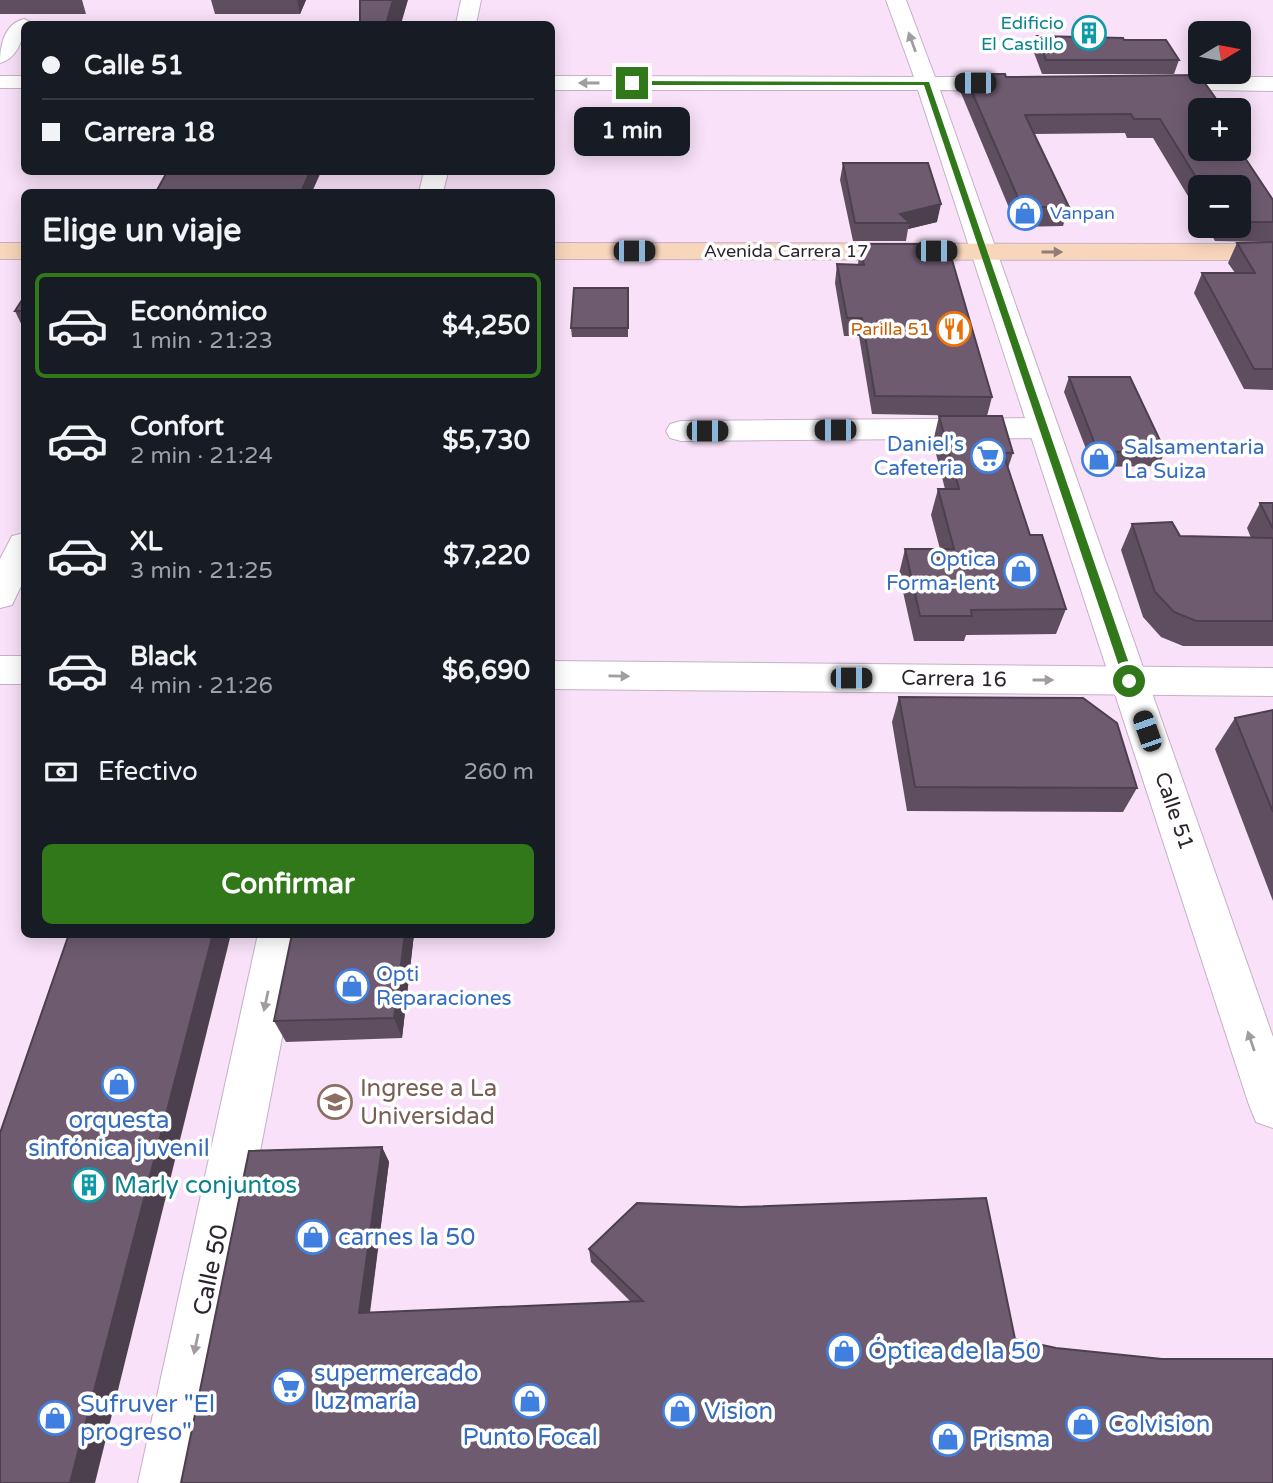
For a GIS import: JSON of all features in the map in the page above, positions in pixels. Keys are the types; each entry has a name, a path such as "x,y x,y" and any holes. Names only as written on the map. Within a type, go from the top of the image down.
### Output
{"main road":[{"path":"0,251 21,251"},
{"name":"Avenida Carrera 17","path":"555,251 1273,252"}],"street":[{"path":"467,21 471,0"},
{"name":"Calle 51","path":"896,0 927,83 1273,1105"},
{"path":"28,21 38,8"},
{"path":"0,57 21,30"},
{"path":"0,82 21,82"},
{"path":"555,83 1042,84"},
{"path":"1138,84 1273,84"},
{"path":"681,431 1043,428"},
{"path":"0,596 21,550"},
{"path":"0,670 21,670"},
{"name":"Carrera 16","path":"555,675 1273,682"},
{"name":"Calle 50","path":"167,1483 279,938"}],"building":[{"path":"360,0 393,0 387,21 360,21"},
{"path":"1037,36 1166,40 1179,60 1046,60"},
{"path":"964,74 1005,74 1006,77 1188,75 1188,84 1205,84 1215,98 1188,98 1188,161 1247,161 1273,200 1273,222 1251,222 1251,175 1195,175 1160,119 1134,119 1131,114 1025,115 1069,207 1022,207"},
{"path":"843,163 928,163 941,204 900,214 910,223 855,223"},
{"path":"165,175 309,175 302,189 158,189"},
{"path":"1273,242 1273,369 1254,369 1202,273 1255,273 1237,243"},
{"path":"860,244 934,244 952,260 992,397 875,396 862,318 847,318 837,264 864,265"},
{"path":"574,288 628,288 628,328 571,328"},
{"path":"1069,377 1130,377 1165,451 1098,452"},
{"path":"939,416 1002,416 1013,453 1003,453 1030,535 1042,535 1066,609 971,610 972,616 920,616 905,549 954,549 938,489 959,489"},
{"path":"1260,503 1273,503 1273,529"},
{"path":"1172,522 1180,536 1273,538 1273,621 1196,621 1174,612 1155,592 1132,524"},
{"path":"899,697 1083,698 1117,723 1137,788 915,787"},
{"path":"1273,710 1273,812 1235,718"},
{"path":"68,938 212,938 70,1483 0,1483 0,1133"},
{"name":"Opti Reparaciones","path":"291,938 404,938 394,1018 274,1021"},
{"path":"382,1147 359,1313 643,1301 589,1249 637,1203 741,1207 986,1198 1015,1339 1056,1348 1162,1359 1273,1359 1273,1483 181,1483 249,1151"}],"place":[{"name":"Edificio El Castillo","path":"1089,33"},
{"name":"Vanpan","path":"1025,213"},
{"name":"Parilla 51","path":"954,329"},
{"name":"Daniel's Cafeteria","path":"988,456"},
{"name":"Salsamentaria La Suiza","path":"1099,459"},
{"name":"Optica Forma-lent","path":"1021,571"},
{"name":"Opti Reparaciones","path":"352,986"},
{"name":"orquesta sinfónica juvenil","path":"119,1084"},
{"name":"Ingrese a La Universidad","path":"335,1102"},
{"name":"Marly conjuntos","path":"89,1185"},
{"name":"carnes la 50","path":"313,1237"},
{"name":"Óptica de la 50","path":"844,1351"},
{"name":"supermercado luz maría","path":"289,1387"},
{"name":"Punto Focal","path":"530,1401"},
{"name":"Vision","path":"680,1411"},
{"name":"Sufruver \"El progreso\"","path":"55,1418"},
{"name":"Colvision","path":"1083,1424"},
{"name":"Prisma","path":"948,1439"}],"route":[{"path":"632,83 927,83 1129,681"}]}
